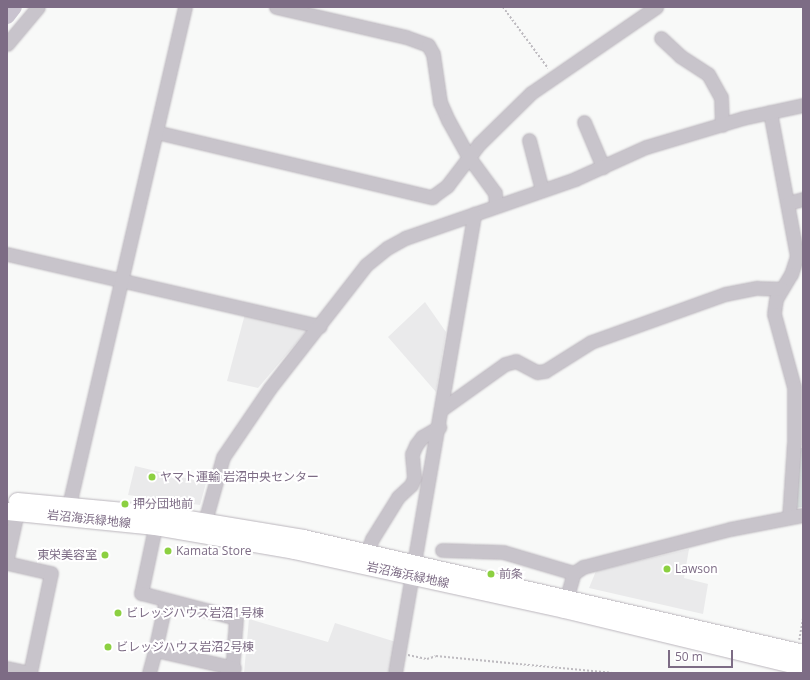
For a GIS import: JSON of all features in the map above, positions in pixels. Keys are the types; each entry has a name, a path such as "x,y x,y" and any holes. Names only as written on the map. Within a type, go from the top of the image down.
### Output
{"main road":[{"name":"岩沼海浜緑地線","path":"10,508 69,504 156,520 287,548 413,570 565,604 791,658 803,667"},
{"name":"岩沼海浜緑地線","path":"10,508 156,520 205,521 368,552 413,570"}],"street":[{"path":"7,44 38,7"},
{"path":"69,504 186,7"},
{"path":"276,7 406,37 428,45 433,54 440,102 468,156 495,193 496,206"},
{"path":"156,132 432,197 447,186 468,156 531,93 656,7"},
{"path":"661,38 680,56 708,74 720,97 722,125"},
{"path":"205,521 223,457 270,388 320,326 366,265 387,248 405,238 603,167 646,147 770,112 803,105"},
{"path":"770,112 798,256 791,274 781,289 774,314 794,387 794,442 789,517"},
{"path":"584,122 603,167"},
{"path":"529,140 542,190"},
{"path":"788,203 803,199"},
{"path":"395,673 439,427 474,214"},
{"path":"7,254 320,326"},
{"path":"442,409 505,364 516,361 537,372 545,371 591,342 725,294 757,288 781,289"},
{"path":"368,552 372,539 398,497 411,485 414,473 412,454 416,446 422,437 439,427"},
{"path":"7,558 10,508"},
{"path":"565,604 574,573 583,567 789,517 803,515"},
{"path":"155,650 233,670 236,618 141,593 156,520"},
{"path":"442,550 503,552 574,573"},
{"path":"7,563 51,573 30,673 7,668"},
{"path":"149,673 166,600"}],"path":[{"path":"503,7 555,76"},
{"path":"791,658 803,618"},
{"path":"398,653 428,659 436,656 611,673"}],"shaded area":[{"path":"425,302 446,332 436,392 388,337"},
{"path":"245,314 309,328 258,388 227,381"},
{"path":"799,448 803,448 803,507 795,508"},
{"path":"135,466 206,483 200,505 128,495"},
{"path":"689,549 684,578 708,584 703,614 589,588 596,571"},
{"path":"249,619 328,642 335,623 396,642 388,673 244,673"}],"waterway":[{"path":"7,16 14,7"}],"place":[{"name":"ヤマト運輸 岩沼中央センター","path":"152,477"},
{"name":"押分団地前","path":"125,504"},
{"name":"Kamata Store","path":"168,551"},
{"name":"東栄美容室","path":"105,555"},
{"name":"Lawson","path":"667,569"},
{"name":"前条","path":"491,574"},
{"name":"ビレッジハウス岩沼1号棟","path":"118,613"},
{"name":"ビレッジハウス岩沼2号棟","path":"108,647"}]}
